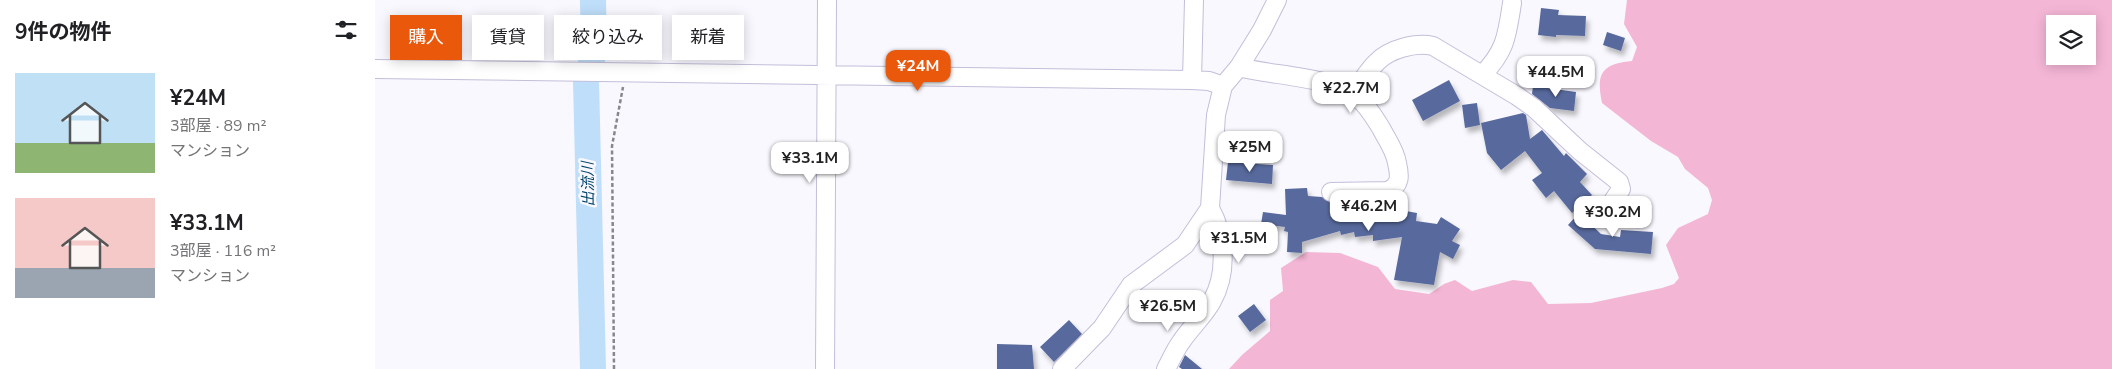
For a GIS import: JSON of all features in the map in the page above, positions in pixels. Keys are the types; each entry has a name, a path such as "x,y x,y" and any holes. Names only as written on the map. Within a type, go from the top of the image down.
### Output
{"street":[{"path":"825,369 827,0"},
{"path":"1192,80 1194,0"},
{"path":"1166,369 1181,341 1212,302 1219,284 1222,251 1217,224 1210,208 1216,115 1223,86 1239,67 1262,30 1277,0"},
{"path":"1482,75 1493,65 1503,49 1512,3"},
{"path":"1352,94 1378,60 1395,51 1417,45 1437,48 1534,108 1567,140 1619,182 1621,189 1607,210"},
{"path":"1239,67 1330,84 1352,94 1369,109 1396,157 1399,182 1395,188 1387,191 1331,192"},
{"path":"375,69 1192,80 1209,81 1223,86"},
{"path":"1062,369 1102,328 1131,285 1185,245 1210,208"}],"path":[{"path":"613,369 612,146 621,73"}],"shaded area":[{"path":"1627,0 2112,0 2112,369 1229,369 1270,331 1270,300 1283,291 1281,268 1306,252 1340,253 1378,267 1395,289 1429,294 1444,284 1455,280 1472,291 1513,280 1531,282 1548,304 1591,303 1674,284 1679,278 1666,245 1678,228 1708,214 1712,200 1708,188 1685,169 1678,157 1651,141 1602,103 1600,85 1603,72 1613,65 1632,61 1637,47 1624,24"}],"building":[{"path":"1541,8 1559,10 1558,15 1586,16 1585,36 1556,35 1556,37 1538,35"},
{"path":"1607,32 1625,38 1621,51 1603,45"},
{"path":"1531,63 1545,68 1540,81 1526,75"},
{"path":"1449,80 1460,101 1423,121 1412,100"},
{"path":"1533,86 1576,92 1574,111 1550,108 1532,94"},
{"path":"1477,103 1480,125 1465,128 1462,105"},
{"path":"1523,113 1526,115 1530,139 1542,130 1564,156 1566,153 1587,174 1580,182 1592,195 1572,213 1554,191 1546,198 1532,180 1542,173 1525,151 1501,170 1487,153 1481,123"},
{"path":"1228,162 1273,165 1272,184 1226,180"},
{"path":"1307,188 1308,196 1322,197 1331,203 1342,202 1342,207 1346,206 1349,217 1388,213 1389,201 1402,201 1400,210 1417,213 1416,221 1437,224 1441,217 1460,229 1452,241 1460,245 1453,259 1440,252 1434,285 1394,280 1402,237 1373,241 1373,235 1355,237 1354,232 1341,235 1340,231 1302,242 1302,253 1287,252 1288,232 1284,231 1285,227 1261,224 1263,212 1286,215 1285,189"},
{"path":"1579,213 1601,234 1620,237 1621,230 1653,232 1651,254 1595,249 1568,225"},
{"path":"1254,304 1266,320 1250,332 1238,316"},
{"path":"1069,320 1082,334 1054,362 1040,347"},
{"path":"997,344 1032,345 1034,369 997,369"},
{"path":"1185,355 1202,369 1182,369 1179,367"}],"waterway":[{"name":"出流川","path":"593,0 594,52 586,81 593,369"}]}
